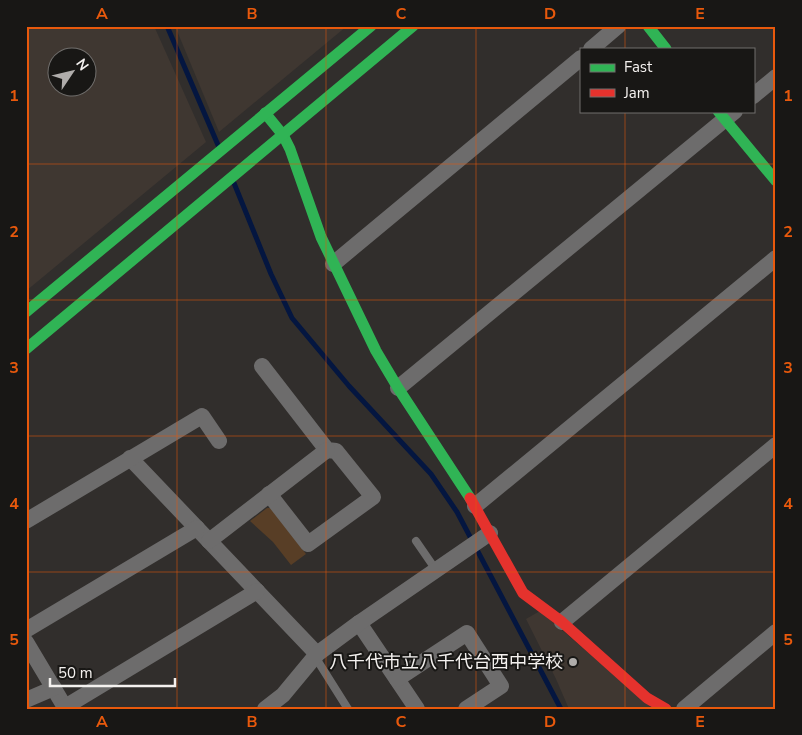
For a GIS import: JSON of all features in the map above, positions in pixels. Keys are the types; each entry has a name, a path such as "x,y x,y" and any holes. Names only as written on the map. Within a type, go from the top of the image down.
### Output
{"street":[{"path":"26,312 371,26"},
{"path":"26,349 413,26"},
{"path":"592,48 618,26"},
{"path":"648,26 665,48"},
{"path":"333,264 580,59"},
{"path":"754,95 776,77"},
{"path":"266,113 283,135 290,149 321,237 376,350 398,388 475,506 486,536 523,594 562,622 647,698 666,709"},
{"path":"398,388 726,114 776,181"},
{"path":"475,506 776,258"},
{"path":"262,366 327,450"},
{"path":"26,521 202,416 220,440"},
{"path":"562,622 776,445"},
{"path":"209,541 269,494 327,450 336,451 373,497 308,544 269,494"},
{"path":"130,458 317,654"},
{"path":"26,630 197,528"},
{"path":"265,709 283,695 317,654 486,536"},
{"path":"26,642 66,708 257,591"},
{"path":"359,623 417,709"},
{"path":"684,709 776,632"},
{"path":"397,679 467,633 501,686 466,709"},
{"path":"26,700 54,688"}],"lane":[{"path":"416,541 436,570"},
{"path":"317,654 318,664 348,709"}],"shaded area":[{"path":"26,26 154,26 206,142 26,291"},
{"path":"175,26 347,26 219,132"},
{"path":"267,508 271,508 306,554 291,565 273,542 250,521"},
{"name":"八千代市立八千代台西中学校","path":"540,611 653,709 569,709 526,619"}],"waterway":[{"path":"167,26 218,145"},
{"path":"234,183 271,274 292,318 349,386 431,474 457,512 561,709"}],"traffic: fast":[{"path":"26,312 371,26"},
{"path":"26,349 413,26"},
{"path":"648,26 665,48"},
{"path":"719,112 776,181"},
{"path":"265,113 283,135 290,149 321,237 376,351 470,498"}],"traffic: jam":[{"path":"470,498 523,593 562,622 647,698 666,709"}],"place":[{"name":"八千代市立八千代台西中学校","path":"573,662"}]}
